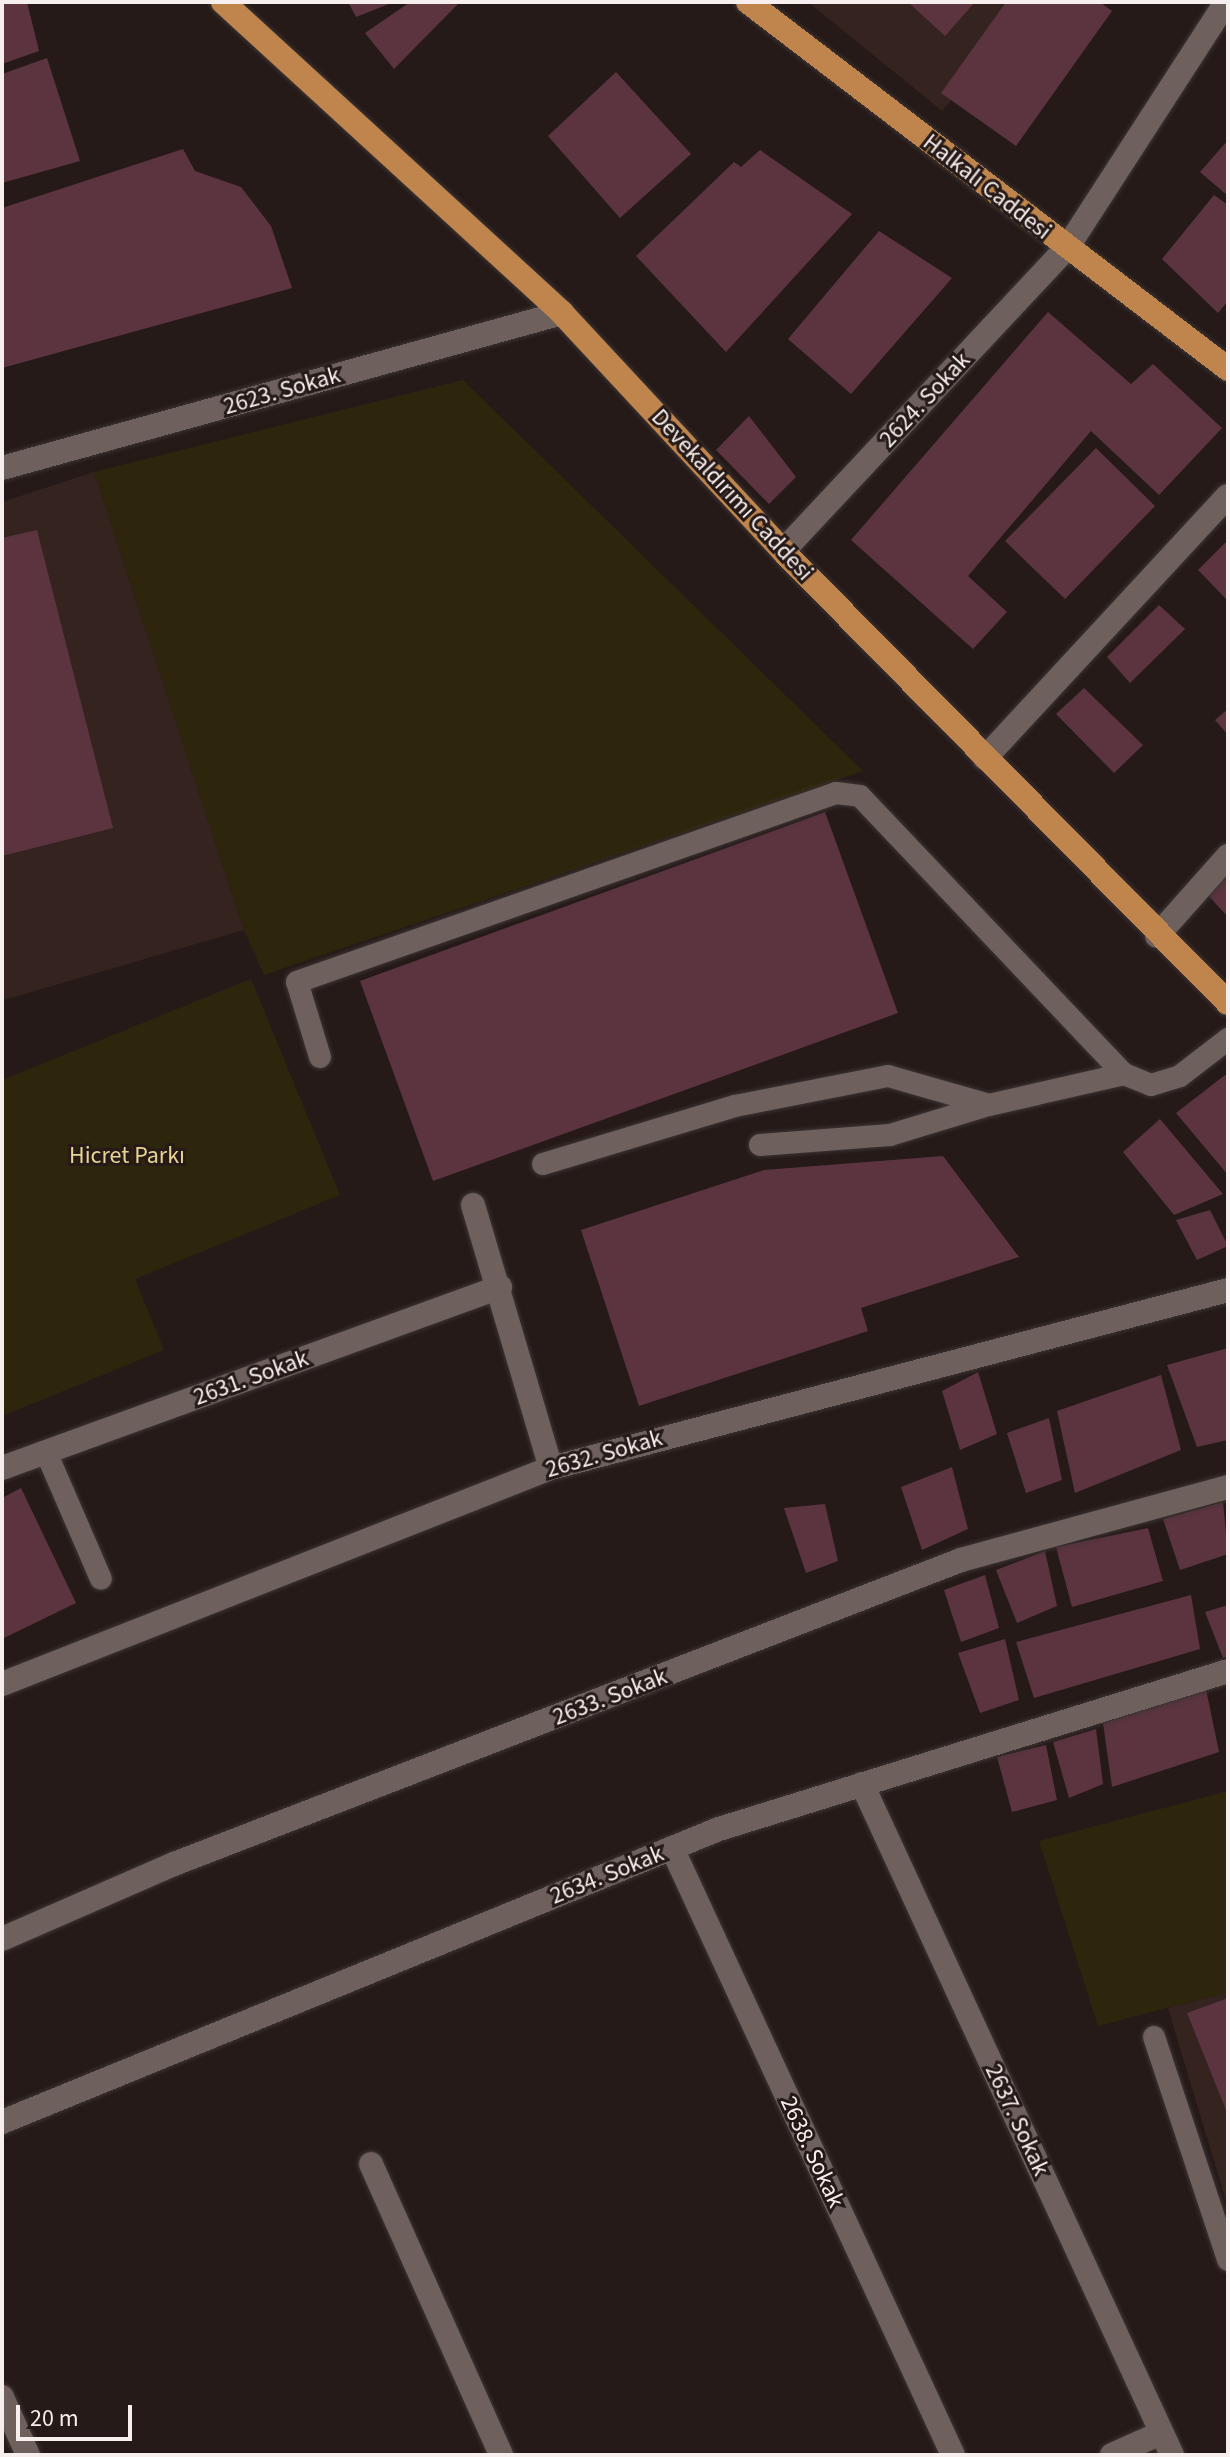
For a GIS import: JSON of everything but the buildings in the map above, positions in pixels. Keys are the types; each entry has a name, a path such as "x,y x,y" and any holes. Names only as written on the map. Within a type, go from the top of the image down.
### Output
{"main road":[{"name":"Devekaldırımı Caddesi","path":"223,2 562,313 783,551 1157,936 1228,1003"},
{"name":"Halkalı Caddesi","path":"760,6 1067,248 1228,369"}],"street":[{"name":"2624. Sokak","path":"783,551 1067,248 1226,2"},
{"name":"2623. Sokak","path":"2,468 562,313"},
{"path":"985,758 1228,496"},
{"path":"1157,936 1228,856"},
{"path":"473,1205 500,1287 551,1468"},
{"name":"2631. Sokak","path":"2,1468 500,1287"},
{"name":"2632. Sokak","path":"2,1684 551,1468 1228,1290"},
{"name":"2633. Sokak","path":"2,1939 174,1864 961,1560 1228,1487"},
{"name":"2634. Sokak","path":"2,2122 672,1848 862,1784 1228,1671"},
{"name":"2637. Sokak","path":"862,1784 1172,2455"},
{"name":"2638. Sokak","path":"672,1848 953,2455"},
{"path":"371,2164 501,2455"},
{"path":"2,2397 17,2446"},
{"path":"1112,2455 1161,2433"}],"lane":[{"path":"320,1057 297,982 836,793 860,796 1124,1074 1151,1085 1180,1076 1228,1039"},
{"path":"760,1145 890,1135 989,1105 1124,1074"},
{"path":"543,1164 735,1106 888,1076 989,1105"},
{"path":"46,1452 101,1579"},
{"path":"1154,2037 1228,2260"}],"shaded area":[{"path":"808,2 1031,2 942,111"},
{"path":"94,472 244,930 4,1000 2,502"},
{"path":"1228,1992 1228,2208 1168,2008"}],"green space":[{"path":"463,380 863,771 264,975 244,930 94,472"},
{"name":"Hicret Parkı","path":"251,979 340,1195 135,1279 164,1350 2,1416 2,1080"},
{"path":"1228,1791 1228,1992 1098,2026 1039,1841"}]}
